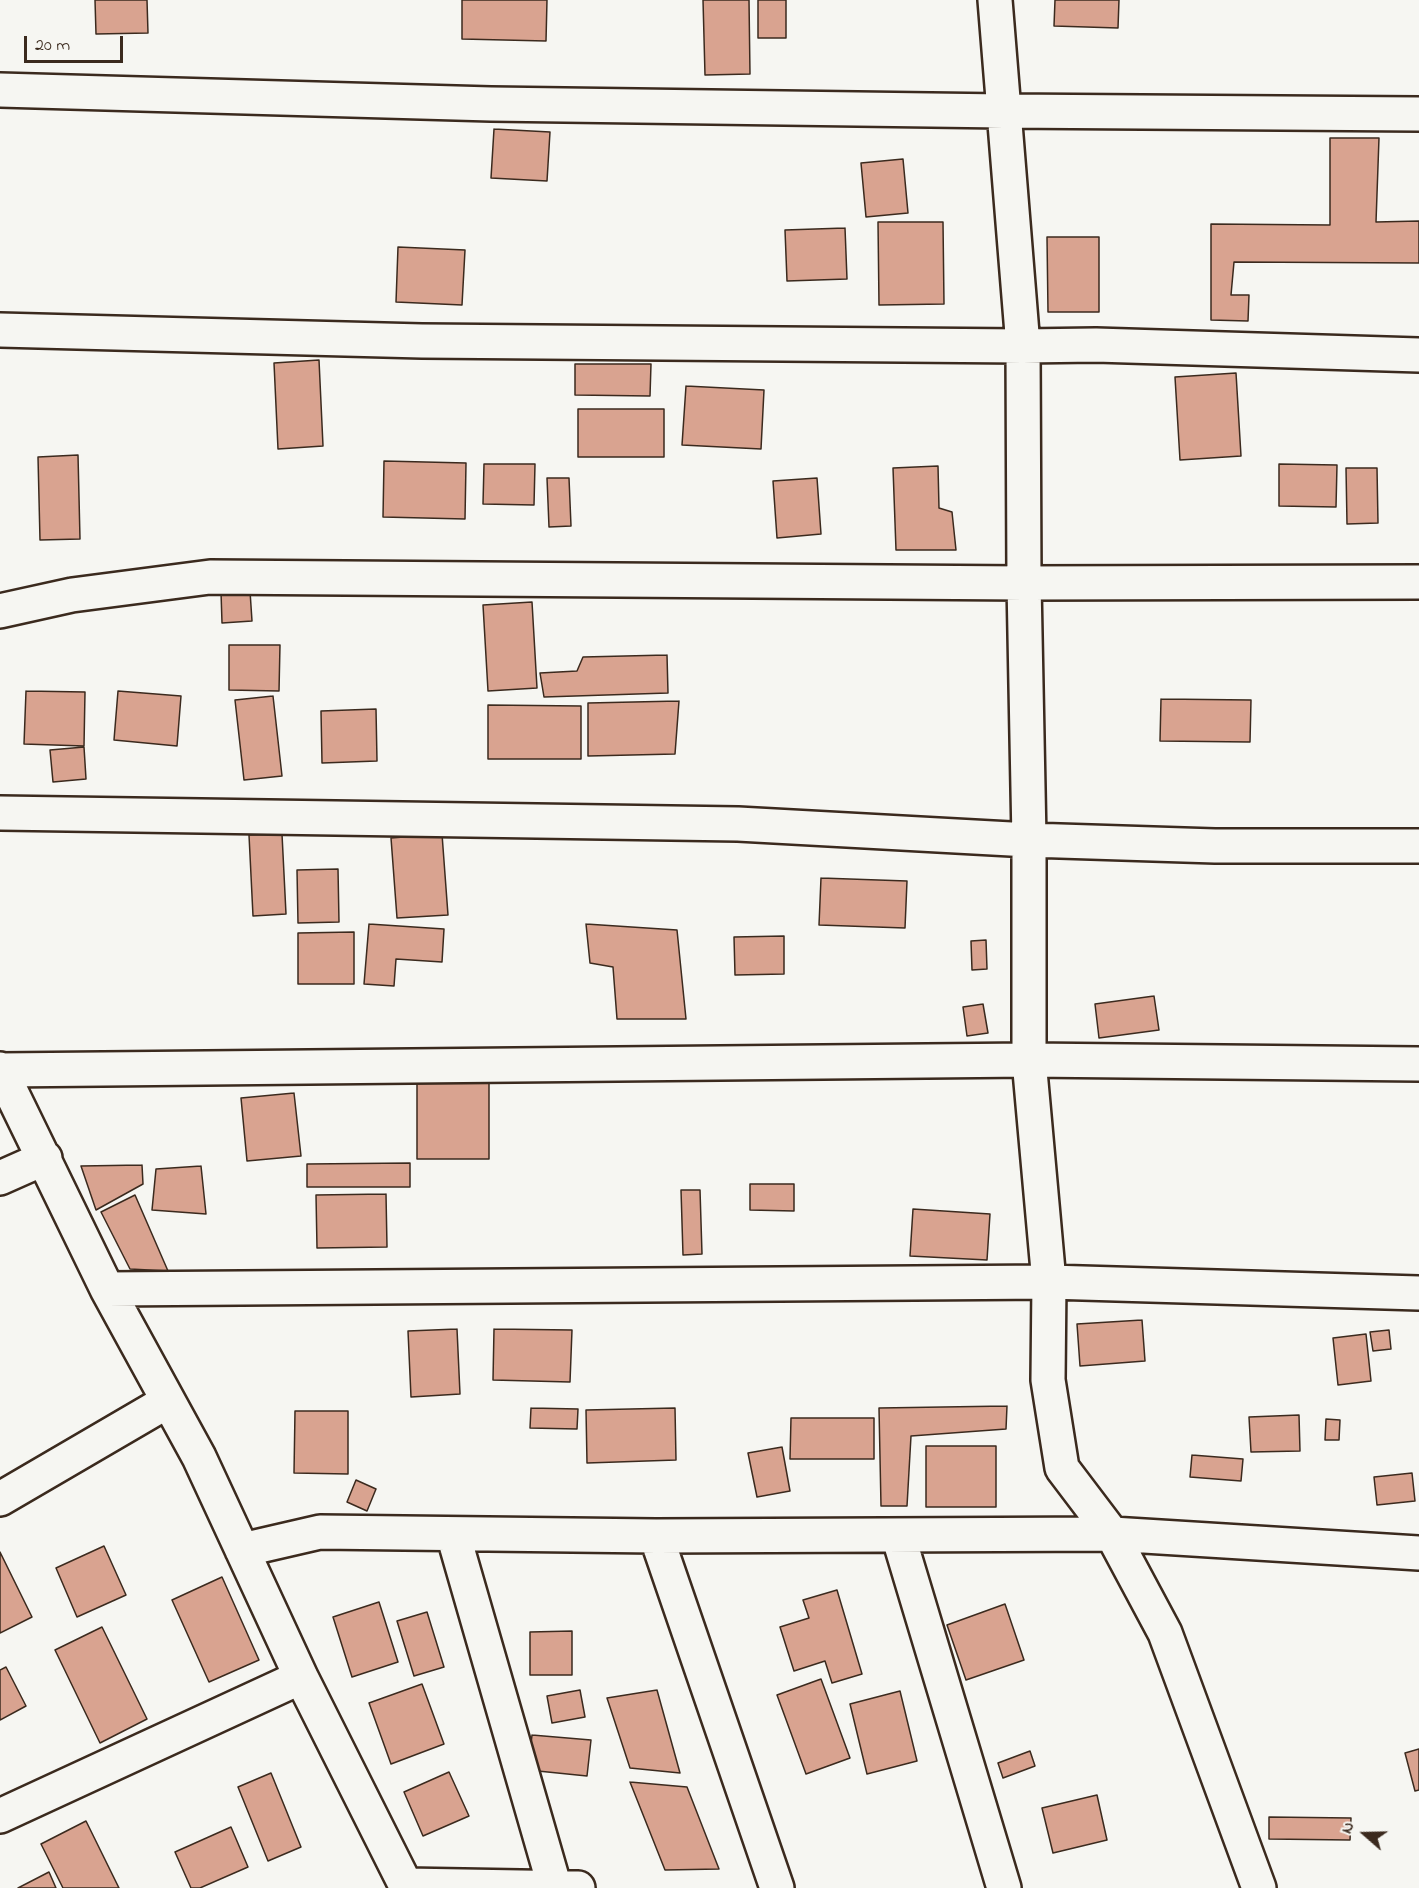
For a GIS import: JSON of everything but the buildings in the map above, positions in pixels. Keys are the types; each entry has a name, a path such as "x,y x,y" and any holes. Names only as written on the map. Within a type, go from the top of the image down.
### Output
{"street":[{"path":"995,0 1023,346 1024,583 1029,840 1029,1060 1049,1282 1048,1380 1062,1468 1112,1534 1165,1633 1259,1888"},
{"path":"0,90 491,104 1419,114"},
{"path":"0,330 422,341 1096,345 1419,355"},
{"path":"0,611 72,595 210,577 1024,583 1419,582"},
{"path":"0,813 738,824 1029,840 1215,846 1419,846"},
{"path":"578,1888 407,1887 301,1677 199,1456 107,1288 0,1069 1029,1060 1419,1064"},
{"path":"0,1178 45,1158"},
{"path":"107,1288 1049,1282 1419,1293"},
{"path":"0,1499 168,1401"},
{"path":"242,1550 320,1532 656,1536 1112,1534 1417,1561"},
{"path":"453,1534 555,1888"},
{"path":"898,1535 1004,1888"},
{"path":"656,1536 777,1888"},
{"path":"0,1816 301,1677"}]}
